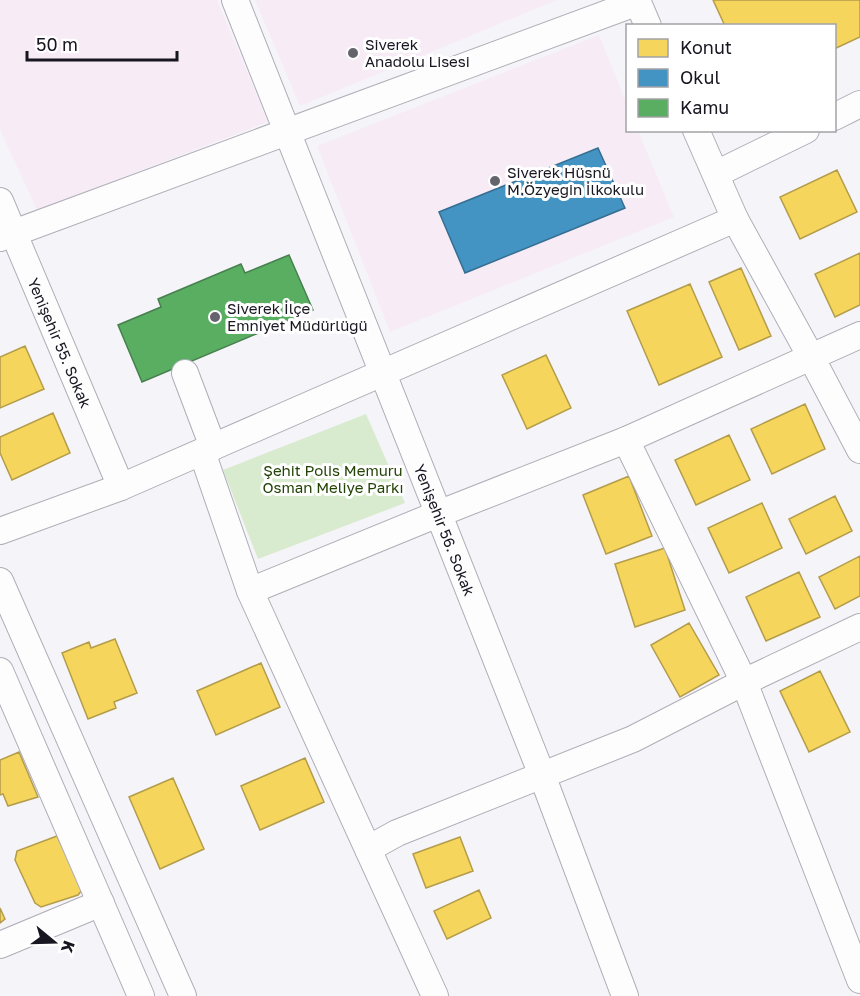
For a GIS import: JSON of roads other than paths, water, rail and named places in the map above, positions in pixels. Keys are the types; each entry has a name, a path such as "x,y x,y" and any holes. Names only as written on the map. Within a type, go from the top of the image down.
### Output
{"street":[{"name":"Yenişehir 56. Sokak","path":"235,0 542,775 625,996"},
{"path":"7,235 637,1 647,24"},
{"path":"836,116 860,104"},
{"path":"697,132 735,219 860,450"},
{"path":"716,174 802,132"},
{"name":"Yenişehir 55. Sokak","path":"0,201 7,235 121,487"},
{"path":"0,531 121,487 735,219"},
{"path":"250,591 626,440 860,335"},
{"path":"185,373 250,591 435,996"},
{"path":"626,440 744,682 860,980"},
{"path":"0,581 183,996"},
{"path":"368,849 398,833 633,739 744,682 860,627"},
{"path":"0,671 10,722 101,903 141,996"},
{"path":"0,945 101,903"}],"place":[{"name":"Siverek Anadolu Lisesi","path":"353,53"},
{"name":"Siverek Hüsnü M.Özyeğin İlkokulu","path":"495,181"},
{"name":"Siverek İlçe Emniyet Müdürlüğü","path":"215,317"}],"park label":[{"name":"Şehit Polis Memuru Osman Meliye Parkı","path":"333,478"}]}
